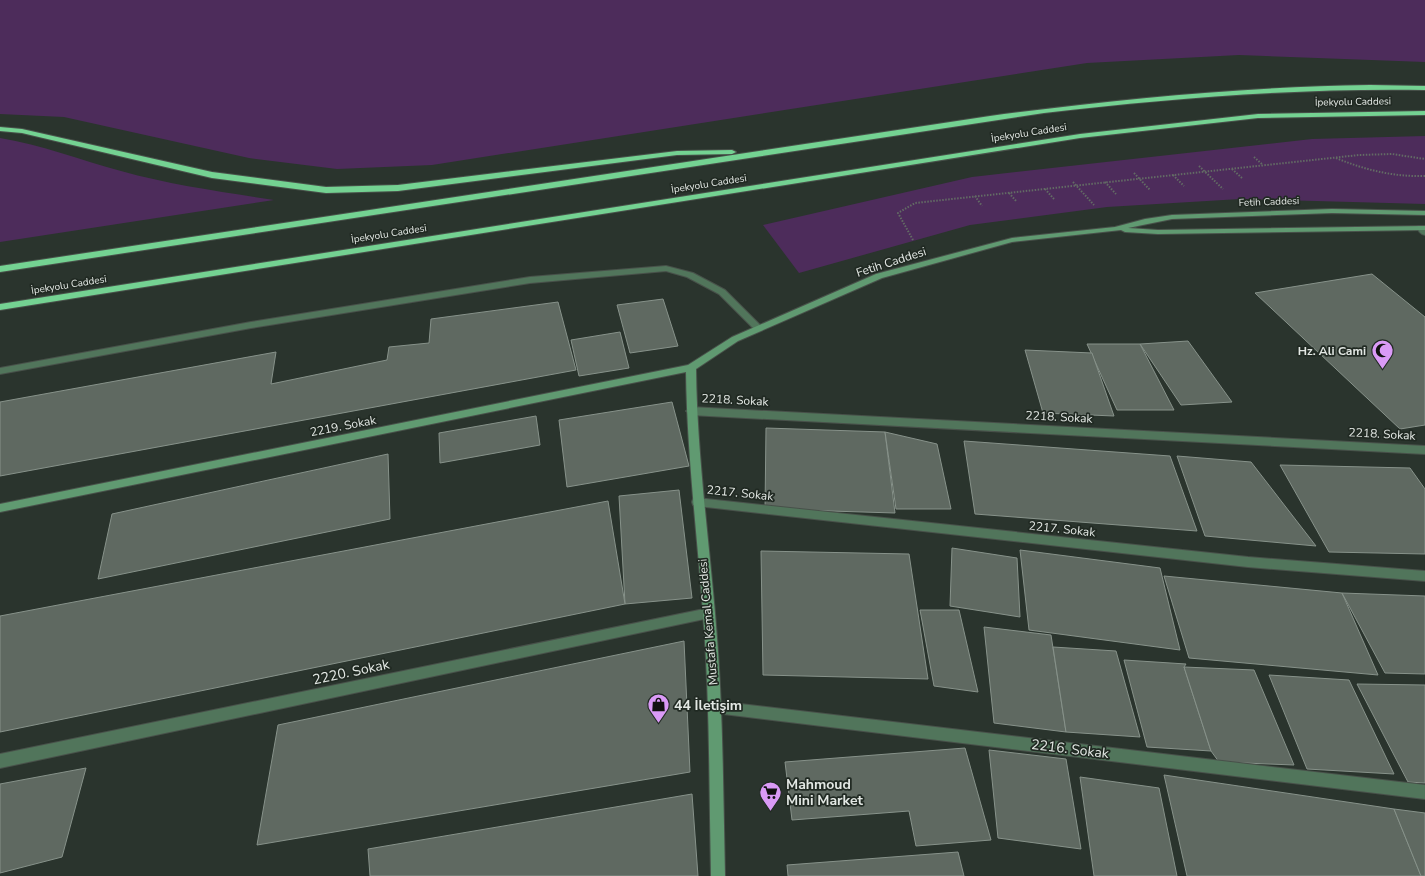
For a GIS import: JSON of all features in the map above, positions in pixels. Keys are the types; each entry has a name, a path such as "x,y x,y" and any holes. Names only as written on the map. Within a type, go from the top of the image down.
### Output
{"highway":[{"name":"İpekyolu Caddesi","path":"0,269 997,117 1165,96 1303,88 1425,88"},
{"name":"İpekyolu Caddesi","path":"0,307 1080,136 1258,116 1425,113"},
{"path":"0,129 22,131 212,175 326,190 398,188 677,153 787,150"}],"main road":[{"name":"Fetih Caddesi","path":"691,368 735,339 879,276 1012,240 1115,229 1145,221 1172,217 1332,211 1425,213"},
{"path":"1405,212 1424,230"},
{"name":"Fetih Caddesi","path":"1115,229 1158,232 1424,230"},
{"name":"Mustafa Kemal Caddesi","path":"691,368 691,411 697,502 709,613 715,707 718,876"},
{"name":"2219. Sokak","path":"0,508 691,368"}],"street":[{"path":"0,371 250,325 522,282 666,268 690,275 722,292 758,328"},
{"name":"2218. Sokak","path":"691,411 1425,450"},
{"name":"2217. Sokak","path":"697,502 1248,562 1425,576"},
{"name":"2220. Sokak","path":"0,761 709,613"},
{"name":"2216. Sokak","path":"715,707 1425,792"}],"path":[{"path":"924,263 898,213 914,204 1009,192 1335,158 1396,154 1425,159"},
{"path":"1254,157 1263,166"},
{"path":"1335,158 1382,174 1410,177 1425,176"},
{"path":"1231,169 1243,179"},
{"path":"1134,173 1150,190"},
{"path":"1172,175 1184,186"},
{"path":"1104,182 1116,194"},
{"path":"1045,189 1054,199"},
{"path":"1009,192 1017,202"},
{"path":"975,196 982,206"}],"shaded area":[{"path":"0,0 1425,0 1425,62 1239,55 1087,63 432,165 337,169 249,158 64,117 0,114"},
{"path":"1425,136 1425,204 1240,199 1107,207 970,225 799,273 763,225 972,177 1312,139"},
{"path":"0,138 159,180 197,188 274,200 0,242"}],"building":[{"name":"Hz. Ali Cami","path":"1372,274 1425,317 1425,425 1400,429 1255,293"},
{"path":"663,299 678,346 630,353 617,305"},
{"path":"558,302 576,370 0,476 0,402 276,352 271,384 387,360 389,347 429,343 431,319"},
{"path":"620,332 629,368 579,376 571,340"},
{"path":"1188,341 1232,402 1181,405 1140,344"},
{"path":"1087,344 1140,344 1174,410 1117,410"},
{"path":"1025,350 1092,353 1114,416 1043,413"},
{"path":"672,402 689,466 567,487 559,420"},
{"path":"536,416 540,445 440,463 439,433"},
{"path":"766,428 885,432 895,513 765,509"},
{"path":"885,432 937,444 951,509 896,509"},
{"path":"964,441 1170,456 1197,531 975,514"},
{"path":"388,454 390,519 98,579 112,514"},
{"path":"1177,456 1251,462 1316,546 1205,536"},
{"path":"1280,465 1410,468 1425,489 1425,554 1329,552"},
{"path":"679,490 692,598 625,604 619,496"},
{"path":"608,501 625,604 0,732 0,616"},
{"path":"952,548 1017,558 1020,617 950,606"},
{"path":"1020,550 1160,568 1180,650 1029,630"},
{"path":"761,551 909,554 928,679 763,675"},
{"path":"1164,576 1342,593 1378,675 1189,658"},
{"path":"1342,593 1425,596 1425,674 1385,673"},
{"path":"920,610 959,610 978,692 934,686"},
{"path":"984,627 1051,635 1066,732 994,723"},
{"path":"684,641 690,772 257,845 278,725"},
{"path":"1053,647 1116,651 1140,737 1066,732"},
{"path":"1124,660 1186,664 1184,667 1211,751 1147,747"},
{"path":"1184,667 1254,670 1294,765 1219,762 1211,751"},
{"path":"1269,675 1349,680 1394,774 1307,769"},
{"path":"1357,684 1425,685 1425,783 1408,782"},
{"path":"965,748 991,840 916,846 909,811 792,820 785,762"},
{"path":"989,750 1066,759 1081,849 998,838"},
{"path":"86,768 62,857 0,873 0,784"},
{"path":"1164,775 1394,809 1421,876 1187,876"},
{"path":"1080,777 1159,788 1177,876 1094,876"},
{"path":"692,794 698,876 370,876 368,849"},
{"path":"1394,809 1425,813 1425,876 1421,876"},
{"path":"958,852 964,876 788,876 787,865"}],"place":[{"name":"Hz. Ali Cami","path":"1382,370"},
{"name":"44 İletişim","path":"659,724"},
{"name":"Mahmoud Mini Market","path":"771,812"}]}
